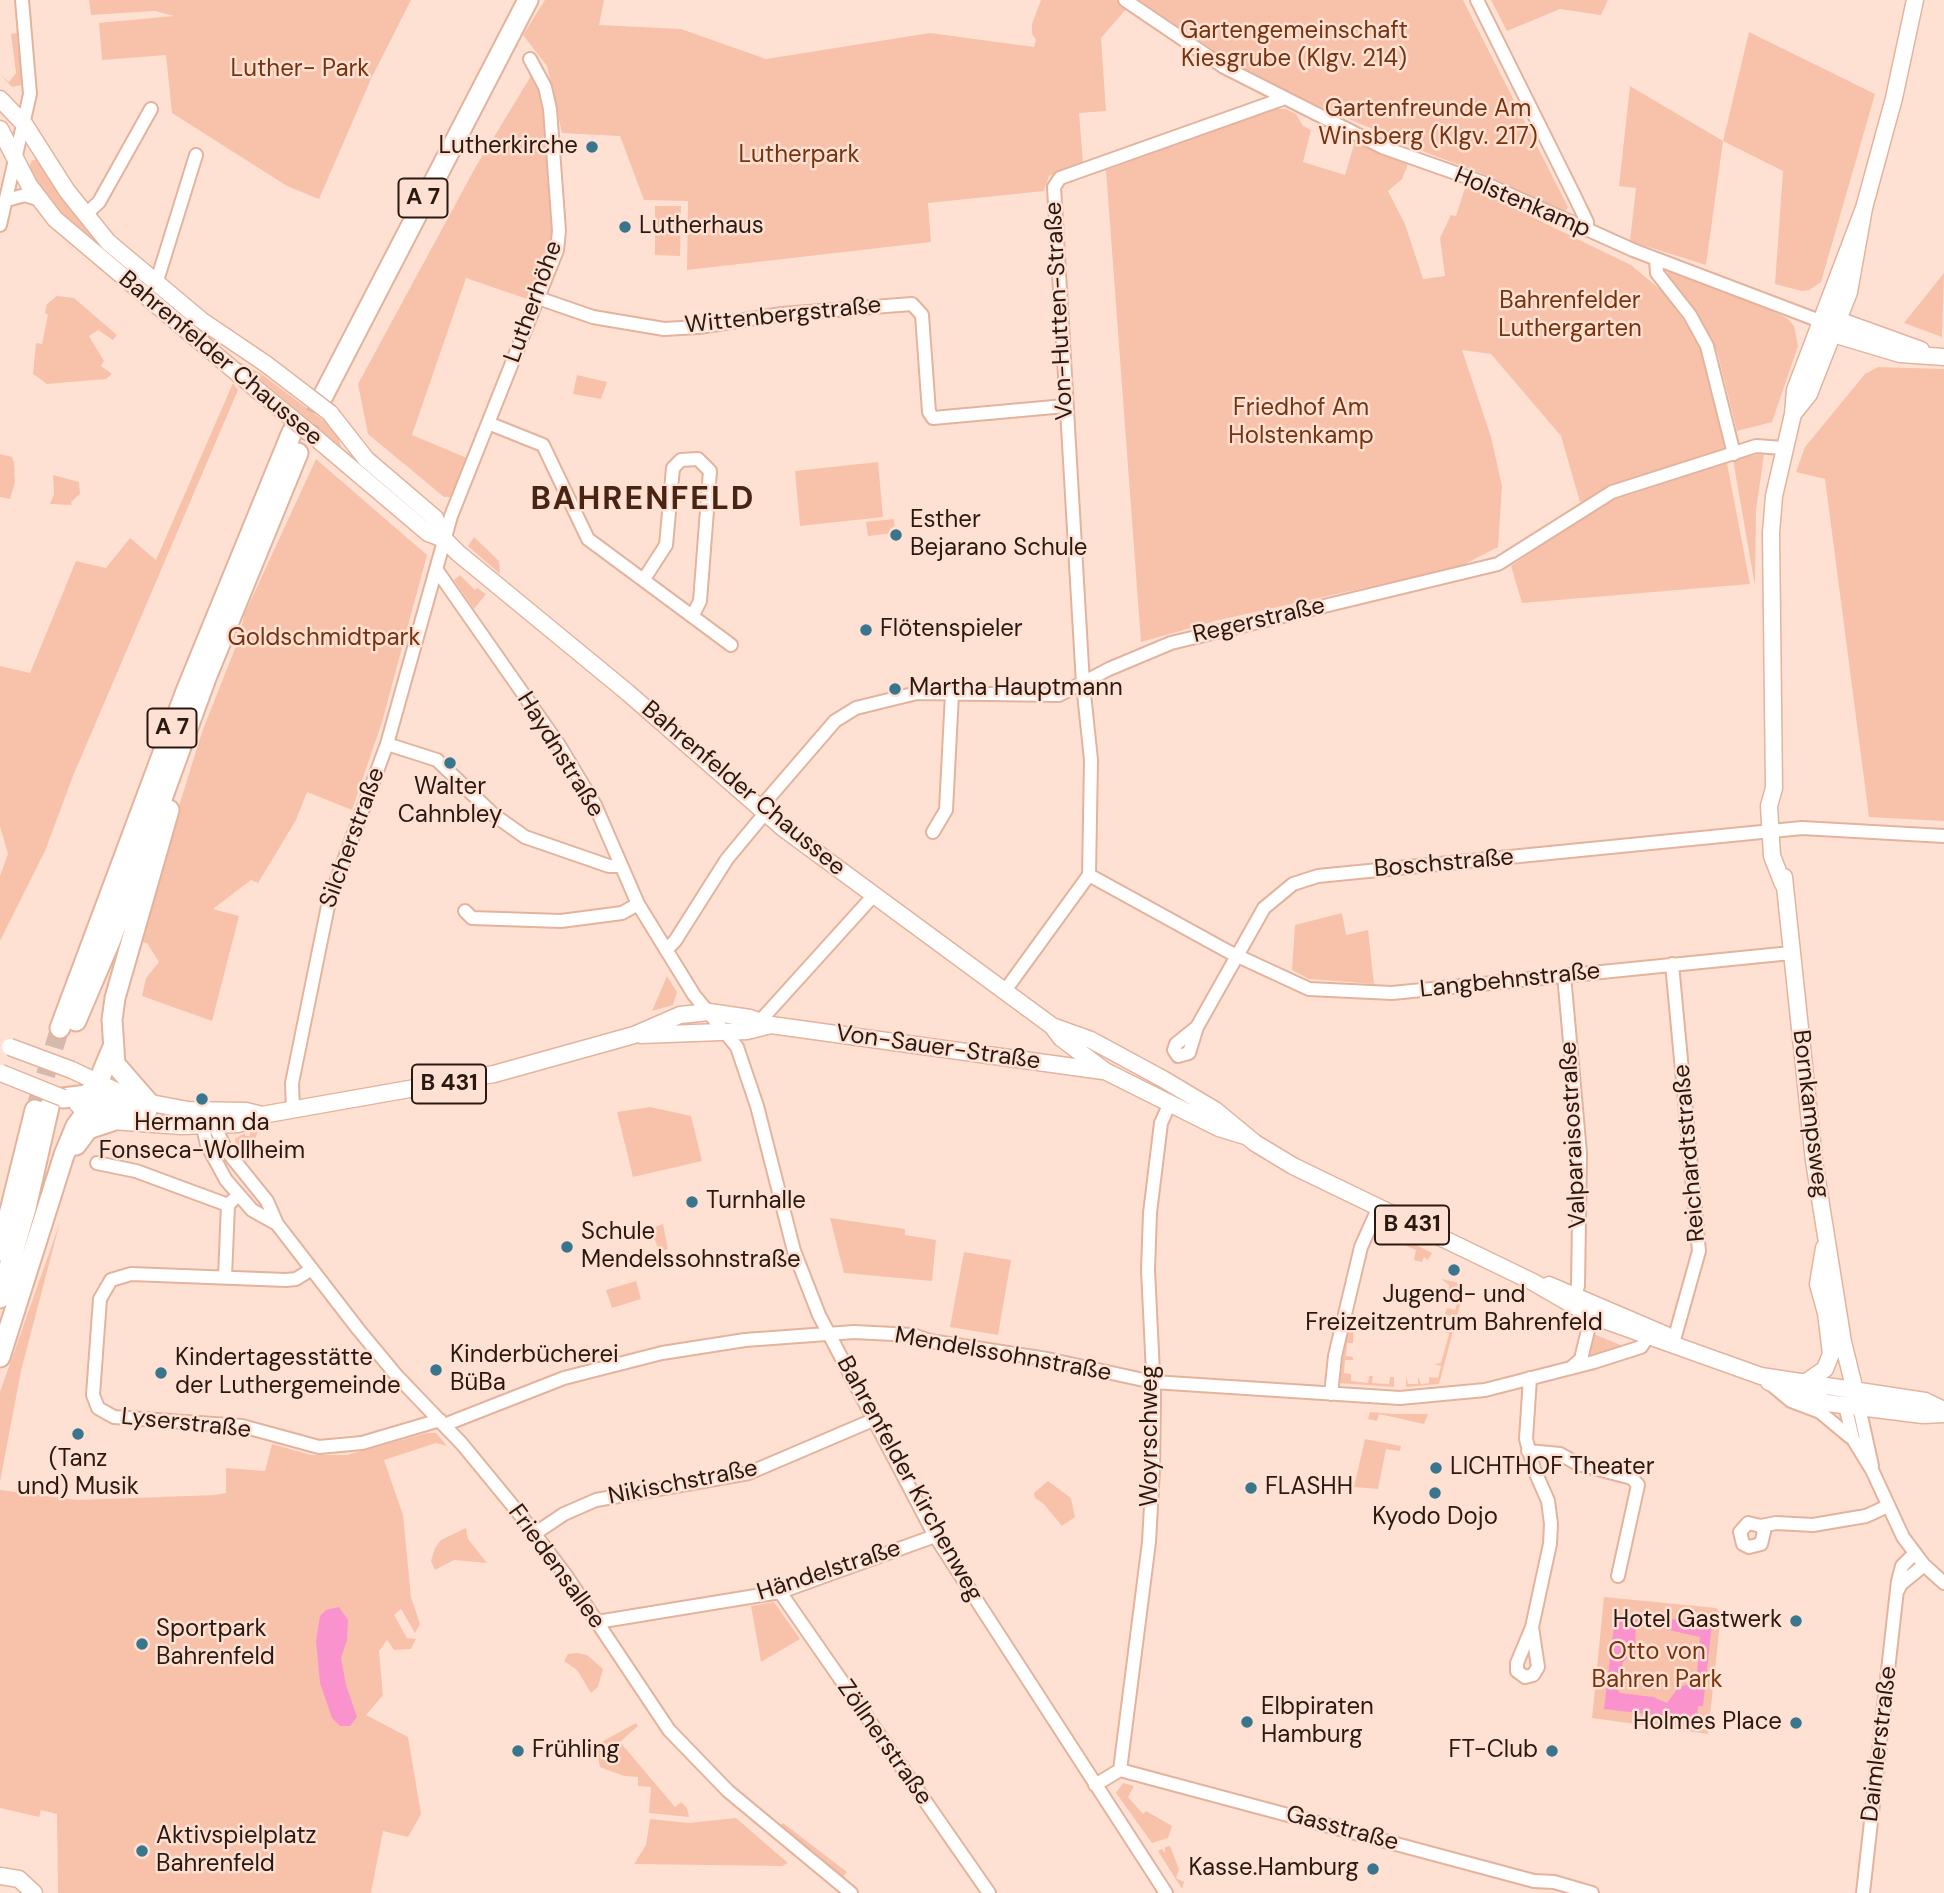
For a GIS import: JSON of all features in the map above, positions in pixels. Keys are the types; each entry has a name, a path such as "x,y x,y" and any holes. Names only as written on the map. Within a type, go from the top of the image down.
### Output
{"highway":[{"name":"A 7","path":"321,400 513,0"},
{"name":"A 7","path":"321,400 528,0"},
{"name":"A 7","path":"304,437 177,755 111,939 66,1030 187,691 304,437"},
{"path":"0,1357 76,1126 112,1048 115,998 170,807 177,755"},
{"path":"112,1048 119,1070 149,1103"},
{"path":"50,1102 91,1097"},
{"path":"0,1251 50,1102"},
{"path":"0,1298 26,1208 50,1102"},
{"path":"61,1170 83,1134 93,1127 112,1121"}],"main road":[{"path":"1864,208 1894,98 1915,0"},
{"name":"Bahrenfelder Chaussee","path":"0,99 25,125 85,215 108,242 224,337 321,400 366,458 435,518 444,539"},
{"name":"Bahrenfelder Chaussee","path":"0,130 40,200 55,219 255,388 304,437 428,533 444,539 763,810 1004,992 1052,1026 1091,1040 1215,1110 1245,1136 1293,1166 1533,1282 1593,1317 1674,1339 1691,1349"},
{"name":"Bornkampsweg","path":"1852,1406 1812,1149 1776,831 1780,799 1774,788 1770,533 1783,448 1793,414 1794,390 1864,208"},
{"name":"Bornkampsweg","path":"1793,414 1809,394 1855,274 1864,208"},
{"name":"Holstenkamp","path":"1820,321 1940,357"},
{"path":"682,1031 709,1012"},
{"name":"Von-Sauer-Straße","path":"209,1121 248,1122 261,1115 471,1079 634,1035 680,1015 709,1012 1105,1071"},
{"name":"Von-Sauer-Straße","path":"634,1035 682,1031 747,1031 760,1021"},
{"name":"Bahrenfelder Chaussee","path":"1052,1026 1061,1038 1105,1071 1219,1128 1245,1136"},
{"path":"3,1045 72,1070 91,1097"},
{"name":"Bahrenfelder Chaussee","path":"1012,1058 1059,1054 1137,1065"},
{"path":"1,1073 50,1102"},
{"name":"B 431","path":"91,1097 175,1108 209,1121"},
{"name":"B 431","path":"91,1097 126,1110 156,1112 175,1108"},
{"name":"B 431","path":"91,1097 112,1121 209,1121"},
{"path":"1818,1373 1831,1347 1826,1313 1820,1298 1818,1272 1825,1231"},
{"path":"1826,1313 1831,1272"},
{"name":"Bahrenfelder Chaussee","path":"1533,1282 1575,1295 1612,1311 1643,1330 1818,1401 1852,1406"},
{"name":"Bahrenfelder Chaussee","path":"1766,1380 1818,1373 1850,1388"},
{"name":"B 431","path":"1850,1388 1924,1401 1944,1412"},
{"name":"B 431","path":"1852,1406 1923,1415 1944,1412"},
{"path":"0,1876 19,1879 34,1893"}],"street":[{"path":"1,220 3,199 25,125 31,86 22,0"},
{"name":"Holstenkamp","path":"1125,0 1224,67 1382,147 1484,183 1656,259 1820,321"},
{"path":"1477,0 1587,222 1587,230"},
{"name":"Lutherhöhe","path":"444,539 557,250 559,231 548,96 530,59"},
{"name":"Von-Hutten-Straße","path":"1089,876 1091,760 1083,684 1052,194 1060,178 1284,98"},
{"path":"85,215 99,202 151,109"},
{"path":"156,284 196,155"},
{"path":"3,199 25,195 40,200"},
{"path":"1656,259 1657,273 1690,314 1706,346 1734,454"},
{"name":"Wittenbergstraße","path":"538,298 604,320 664,329 699,327 782,314 912,304 922,315 929,412 933,418 1065,405"},
{"path":"488,423 543,445 588,539 731,645"},
{"name":"Regerstraße","path":"666,950 675,941 727,859 763,810 845,713 909,694 1051,696 1083,684 1147,651 1194,636 1498,564 1527,549 1598,499 1734,454 1768,445 1783,448"},
{"path":"644,579 659,560 666,545 673,468 681,460 698,459 710,471 700,601 693,615"},
{"path":"436,569 444,539"},
{"name":"Silcherstraße","path":"293,1110 292,1083 327,907 387,744 436,569"},
{"name":"Haydnstraße","path":"436,569 559,745 595,806 638,904 694,995 709,1012"},
{"path":"933,832 946,810 952,694"},
{"path":"387,744 437,760 494,815 526,837 609,866 620,866"},
{"name":"Boschstraße","path":"1197,1027 1264,908 1276,894 1293,884 1318,876 1802,828 1944,836"},
{"path":"1004,992 1089,876"},
{"name":"Langbehnstraße","path":"1089,876 1236,954 1309,989 1376,994 1791,953"},
{"path":"760,1021 874,895"},
{"path":"465,911 472,918 561,920 622,913 638,904"},
{"name":"Reichardtstraße","path":"1672,964 1699,1251 1674,1339"},
{"name":"Valparaisostraße","path":"1564,975 1580,1163 1578,1286 1575,1295"},
{"path":"709,1012 726,1030"},
{"name":"Bahrenfelder Kirchenweg","path":"726,1030 737,1046 751,1086 794,1251 829,1334 935,1536 1166,1893"},
{"name":"Woyrschweg","path":"1120,1770 1149,1542 1153,1382 1148,1293 1149,1233 1161,1124 1170,1103"},
{"name":"Friedensallee","path":"209,1121 226,1150 271,1207 278,1224 312,1269 397,1376 442,1422 565,1574 654,1710 728,1791 851,1893"},
{"name":"Friedensallee","path":"209,1121 207,1145 215,1163 252,1210 278,1224"},
{"path":"97,1163 136,1171 228,1205"},
{"path":"225,1277 228,1205 251,1184"},
{"path":"1331,1394 1335,1356 1361,1247 1378,1209"},
{"name":"Lyserstraße","path":"312,1269 291,1280 131,1274 111,1280 100,1299 93,1395 98,1408 109,1416 242,1426 300,1444 330,1447 362,1443 442,1422"},
{"path":"1570,1368 1581,1359 1593,1317 1598,1312 1612,1311"},
{"name":"Mendelssohnstraße","path":"442,1422 564,1378 616,1363 723,1342 870,1332 913,1335 930,1341 1047,1359 1153,1382 1400,1398 1485,1390 1636,1350 1643,1330"},
{"path":"1530,1378 1525,1427 1528,1451 1548,1501 1551,1524 1550,1544 1532,1627"},
{"path":"1766,1380 1791,1401 1820,1412 1853,1439 1872,1470"},
{"path":"1852,1406 1853,1439"},
{"path":"1852,1406 1872,1470 1888,1506 1914,1554 1944,1583"},
{"name":"Nikischstraße","path":"534,1534 564,1514 596,1500 749,1473 873,1420"},
{"path":"1528,1451 1560,1454 1578,1464 1632,1478 1638,1485 1618,1576"},
{"path":"1761,1526 1776,1523 1813,1525 1866,1516 1888,1506"},
{"name":"Händelstraße","path":"597,1622 780,1592 935,1536"},
{"name":"Daimlerstraße","path":"1863,1893 1897,1594 1902,1566 1914,1554"},
{"path":"1897,1594 1901,1584 1924,1565"},
{"name":"Zöllnerstraße","path":"780,1592 989,1893"},
{"path":"1095,1785 1120,1770"},
{"name":"Gasstraße","path":"1120,1770 1534,1881 1553,1882 1592,1893"}],"green space":[{"name":"Luther- Park","path":"89,0 411,0 371,79 319,199 287,186 172,113 166,55 102,60 99,23 174,16 155,11 91,15"},
{"name":"Lutherpark","path":"545,0 604,0 599,25 681,29 766,59 930,33 1034,47 1036,40 1032,34 1032,24 1041,0 1116,0 1127,8 1101,38 1106,111 1079,113 1083,163 1049,176 1044,191 928,203 931,242 687,270 688,201 644,200 620,136 562,133 547,66 523,35"},
{"name":"Gartengemeinschaft Kiesgrube (Klgv. 214)","path":"1139,0 1463,0 1568,207 1563,215 1491,177 1425,152 1257,79"},
{"name":"Gartenfreunde Am Winsberg (Klgv. 217)","path":"1491,0 1608,0 1601,15 1560,9 1507,31"},
{"path":"1749,32 1875,94 1821,282 1809,290 1802,291 1775,284 1783,171 1723,141"},
{"path":"17,33 22,85 12,87 0,74 9,82 16,73 11,34"},
{"path":"531,76 539,89 543,106 553,224 550,245 530,300 466,278 412,435 467,458 451,497 444,497 368,434 358,384 475,168"},
{"path":"1630,86 1723,141 1706,265 1630,241 1636,188 1619,186"},
{"name":"Friedhof Am Holstenkamp","path":"1275,109 1286,109 1296,114 1303,126 1311,130 1303,162 1345,175 1355,141 1408,164 1402,179 1388,191 1405,224 1423,279 1445,276 1440,238 1451,215 1456,216 1466,185 1631,265 1662,291 1694,334 1707,368 1725,451 1580,502 1561,436 1491,354 1462,350 1491,437 1502,486 1498,547 1459,567 1219,620 1141,642 1106,170"},
{"path":"36,150 67,199 199,324 194,331 63,220 28,171 32,160 35,160"},
{"path":"655,206 681,206 680,256 655,255"},
{"path":"1669,270 1755,303 1787,318 1794,326 1798,346 1772,422 1737,431 1717,351 1703,323 1666,277"},
{"path":"1944,273 1942,337 1904,323"},
{"path":"57,296 74,298 117,335 113,340 98,330 89,336 104,361 101,366 112,374 106,379 47,384 33,374 36,343 42,344 48,315 45,313 47,304"},
{"path":"239,362 260,373 328,424 338,436 343,453 236,365"},
{"path":"1878,367 1944,369 1944,821 1869,817 1825,479 1796,472 1805,447 1865,374"},
{"path":"577,375 607,382 601,399 573,394"},
{"path":"233,383 238,390 73,776 45,851 0,941 0,876 8,854 0,826 0,666 30,673 76,561 106,568 130,538 156,560"},
{"path":"0,454 12,457 14,463 15,482 10,499 0,497"},
{"path":"1764,455 1756,510 1755,586 1733,460"},
{"name":"Goldschmidtpark","path":"316,459 427,555 382,722 352,810 307,792 296,820 258,883 251,880 213,909 239,916 212,1021 142,996 146,978 159,962 147,943 137,941 202,732 240,636 244,615"},
{"path":"878,462 883,517 800,526 795,471"},
{"path":"1727,463 1750,584 1522,603 1511,566 1601,504"},
{"path":"53,475 79,482 80,494 71,502 72,505 50,504 54,494"},
{"path":"894,519 895,533 868,536 866,522"},
{"path":"474,537 499,561 500,574 468,546"},
{"path":"460,575 475,590 477,588 486,594 474,609 454,580"},
{"path":"1342,913 1346,935 1368,930 1374,984 1309,979 1292,970 1295,925"},
{"path":"667,976 677,992 673,1005 652,1011"},
{"path":"650,1107 691,1116 702,1161 633,1177 617,1112"},
{"path":"258,1131 247,1162 236,1149 235,1139 245,1133 245,1136 250,1136 250,1132"},
{"path":"830,1218 905,1229 905,1235 936,1240 932,1281 844,1273"},
{"path":"60,1222 21,1371 0,1482 0,1392"},
{"path":"663,1224 668,1249 659,1252 651,1228"},
{"path":"1381,1229 1432,1253 1428,1260 1424,1257 1422,1262 1414,1260 1416,1250 1376,1233"},
{"path":"964,1252 1011,1260 998,1335 950,1327"},
{"path":"1441,1279 1459,1283 1464,1290 1439,1384 1406,1387 1406,1377 1408,1384 1418,1384 1418,1377 1421,1384 1429,1383 1429,1377 1438,1378 1441,1366 1433,1364 1441,1363 1449,1334 1442,1329 1450,1331 1453,1317 1445,1314 1447,1308 1455,1310 1457,1303 1447,1300 1449,1285"},
{"path":"636,1281 641,1299 612,1308 606,1290"},
{"path":"1350,1321 1354,1322 1353,1343 1347,1343 1346,1356 1353,1357 1353,1360 1345,1360 1344,1373 1351,1374 1351,1381 1368,1383 1369,1376 1373,1376 1372,1383 1389,1384 1390,1377 1394,1377 1394,1387 1338,1383"},
{"path":"1594,1334 1625,1347 1588,1360"},
{"path":"1370,1412 1428,1414 1424,1424 1379,1414 1377,1421 1368,1419"},
{"path":"427,1433 436,1433 447,1446 436,1443 384,1460 403,1515 411,1597 420,1624 415,1633 401,1609 394,1615 407,1638 416,1639 411,1649 394,1650 387,1640 379,1651 383,1695 366,1715 408,1737 421,1814 408,1837 383,1831 371,1893 58,1893 57,1814 41,1810 39,1817 0,1808 0,1490 77,1500 215,1495 226,1493 226,1468 265,1471 272,1444 311,1455 347,1455"},
{"path":"1365,1439 1401,1446 1400,1451 1386,1449 1378,1489 1354,1487"},
{"path":"1048,1481 1071,1498 1075,1517 1062,1526 1043,1503 1035,1498 1034,1493"},
{"path":"466,1528 468,1539 487,1563 454,1560 435,1570 431,1561 435,1548 441,1540"},
{"name":"Otto von Bahren Park","path":"1604,1597 1716,1608 1721,1614 1708,1734 1592,1718"},
{"path":"774,1602 800,1639 761,1662 751,1606"},
{"path":"568,1654 587,1655 603,1669 598,1687 591,1693 577,1670 564,1661"},
{"path":"636,1723 638,1726 620,1742 675,1807 681,1802 687,1808 689,1817 649,1813 651,1787 638,1786 638,1777 624,1776 600,1767 596,1745"},
{"path":"1123,1783 1134,1786 1128,1797 1143,1814 1146,1811 1172,1826 1168,1838 1152,1843 1116,1793"},
{"path":"736,1818 788,1863 782,1866 634,1864 646,1845 650,1819 689,1823"},
{"path":"783,1823 847,1872 843,1877 780,1826"},
{"path":"1170,1846 1179,1869 1176,1878 1184,1882 1182,1889 1158,1851 1162,1849 1165,1853 1165,1847"}],"shaded area":[{"path":"339,1607 348,1620 347,1640 341,1658 346,1685 357,1717 350,1726 340,1726 332,1718 320,1683 316,1641 320,1616 326,1610"},
{"path":"1630,1614 1712,1624 1703,1706 1698,1706 1697,1720 1604,1709 1615,1616 1629,1618","holes":["1638,1623 1700,1637 1697,1673 1690,1683 1678,1688 1667,1703 1653,1697 1620,1693 1617,1689 1623,1662 1636,1651 1635,1625"]}],"tunnel":[{"path":"303,440 322,398"},
{"path":"37,1103 60,1028"}],"place":[{"name":"Lutherkirche","path":"592,147"},
{"name":"Lutherhaus","path":"625,227"},
{"name":"Esther Bejarano Schule","path":"896,535"},
{"name":"Flötenspieler","path":"866,630"},
{"name":"Martha Hauptmann","path":"895,689"},
{"name":"Walter Cahnbley","path":"450,763"},
{"name":"Hermann da Fonseca-Wollheim","path":"202,1099"},
{"name":"Turnhalle","path":"692,1202"},
{"name":"Schule Mendelssohnstraße","path":"567,1247"},
{"name":"Jugend- und Freizeitzentrum Bahrenfeld","path":"1454,1270"},
{"name":"Kinderbücherei BüBa","path":"436,1370"},
{"name":"Kindertagesstätte der Luthergemeinde","path":"161,1373"},
{"name":"(Tanz und) Musik","path":"78,1434"},
{"name":"LICHTHOF Theater","path":"1436,1468"},
{"name":"FLASHH","path":"1251,1488"},
{"name":"Kyodo Dojo","path":"1435,1493"},
{"name":"Hotel Gastwerk","path":"1796,1621"},
{"name":"Sportpark Bahrenfeld","path":"142,1644"},
{"name":"Elbpiraten Hamburg","path":"1247,1722"},
{"name":"Holmes Place","path":"1796,1723"},
{"name":"Frühling","path":"518,1751"},
{"name":"FT-Club","path":"1552,1751"},
{"name":"Aktivspielplatz Bahrenfeld","path":"142,1851"},
{"name":"Kasse.Hamburg","path":"1373,1869"}],"district":[{"name":"BAHRENFELD","path":"643,501"}],"park label":[{"name":"Bahrenfelder Luthergarten","path":"1570,316"}]}
